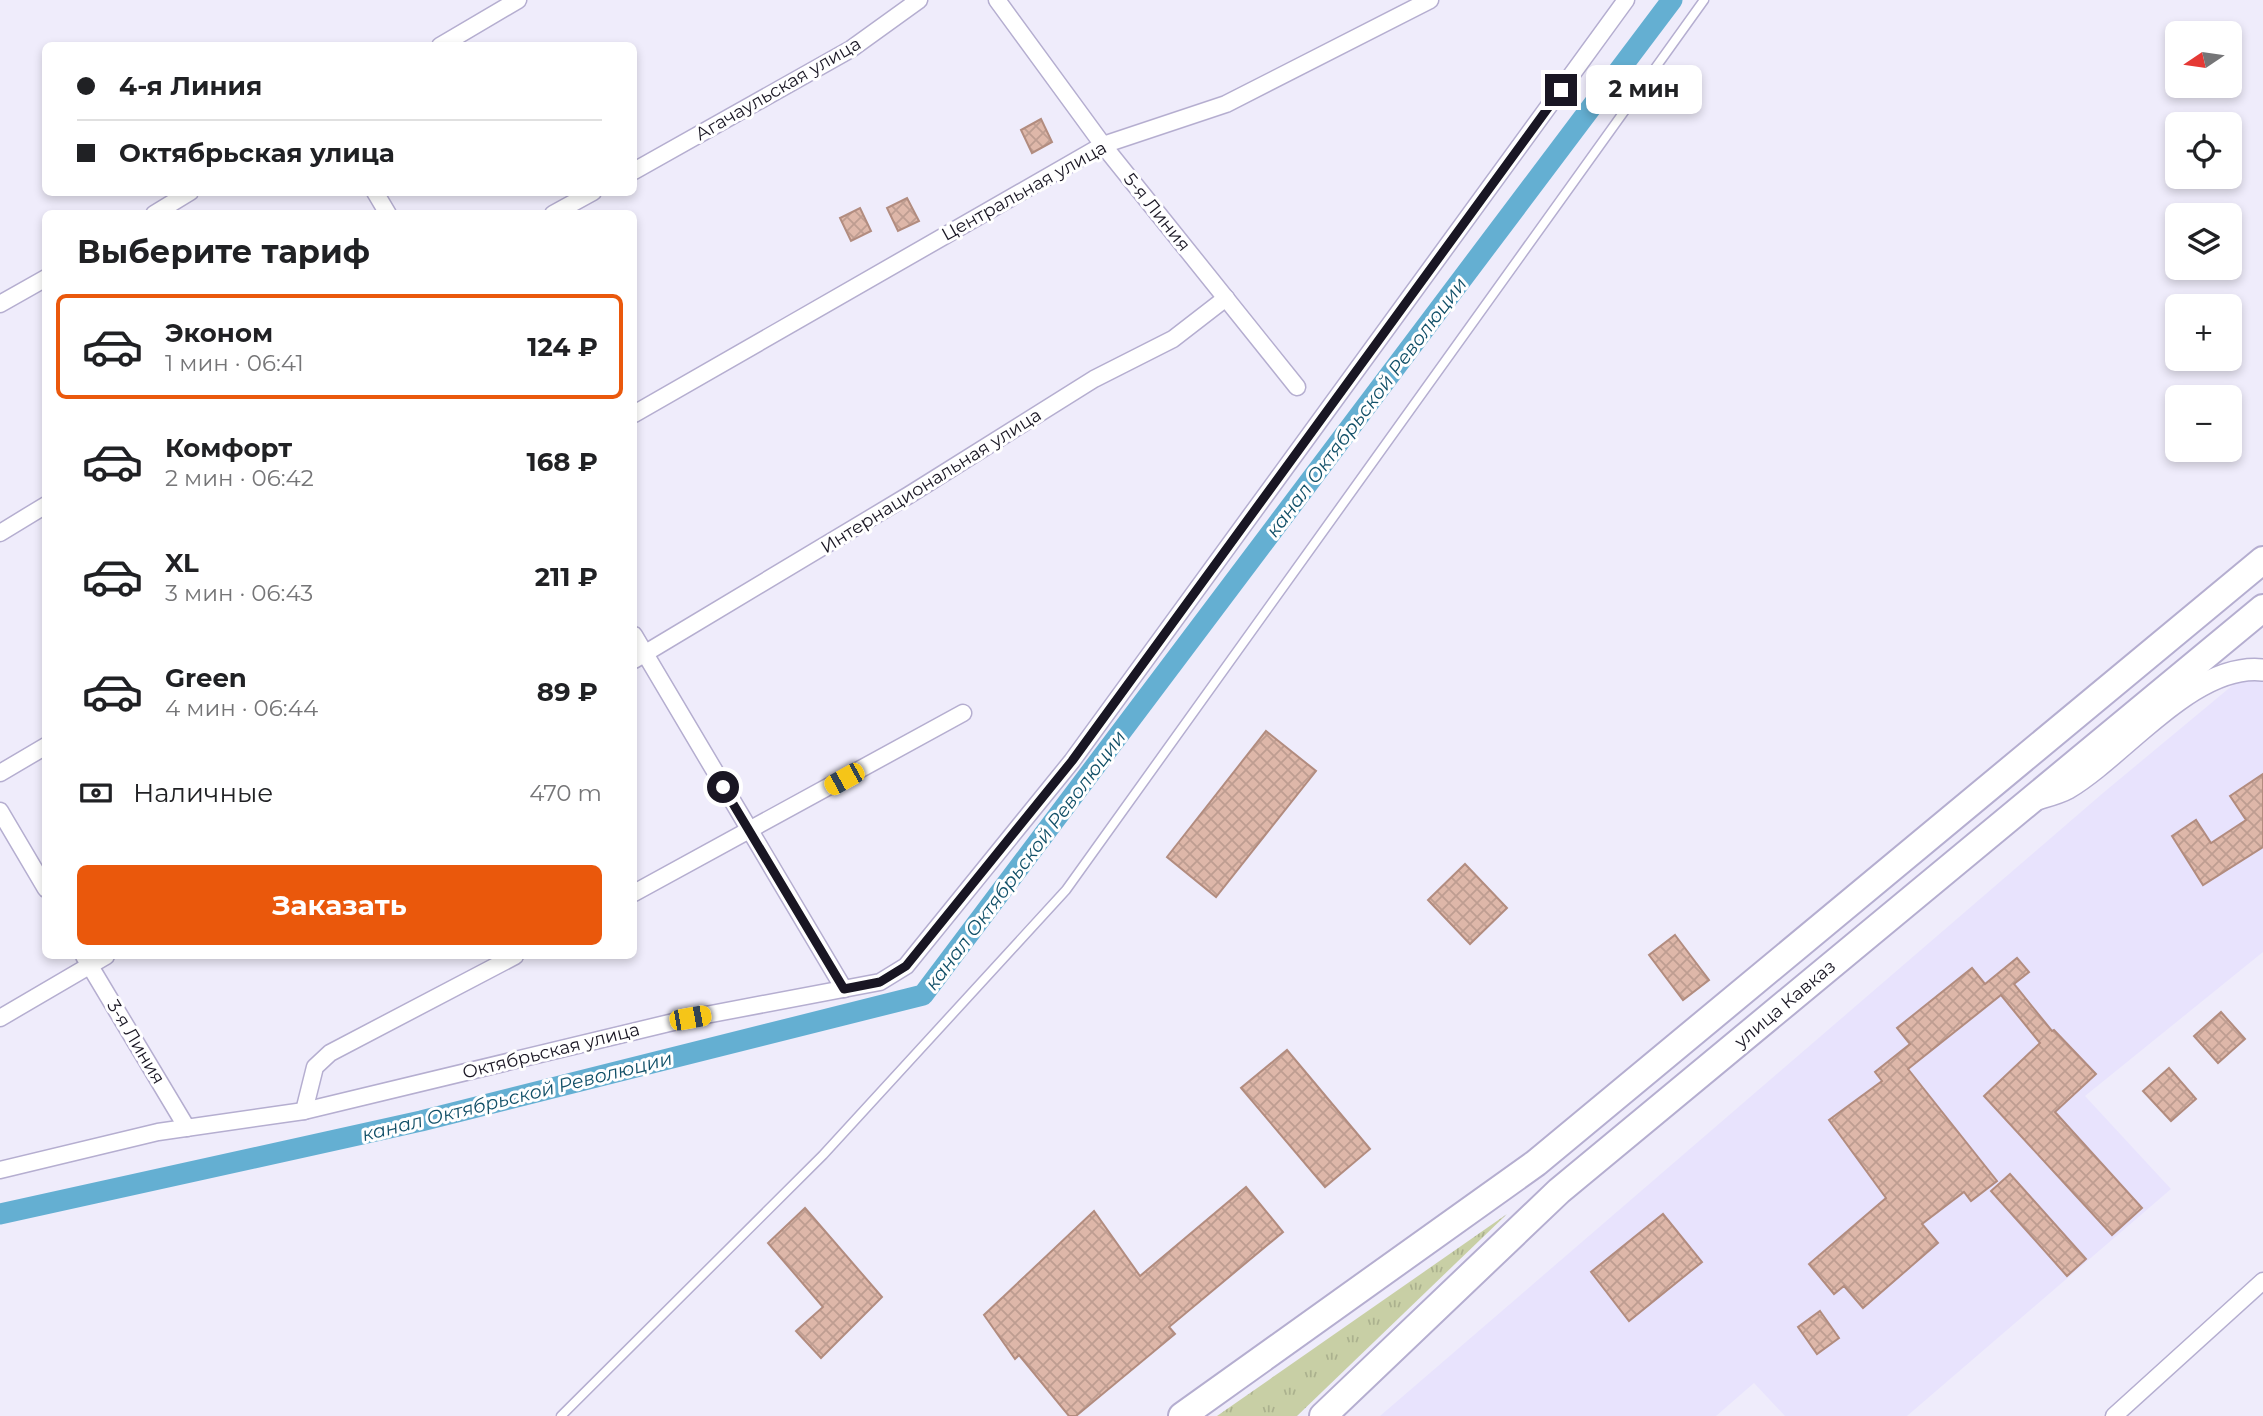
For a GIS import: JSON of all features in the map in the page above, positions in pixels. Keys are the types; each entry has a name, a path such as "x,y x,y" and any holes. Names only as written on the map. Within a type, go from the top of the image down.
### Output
{"highway":[{"name":"улица Кавказ","path":"1182,1416 1536,1163 2263,560"},
{"name":"улица Кавказ","path":"1323,1416 1559,1191 2263,608"}],"street":[{"path":"447,42 518,0"},
{"name":"Агачаульская улица","path":"637,169 851,49 919,0"},
{"name":"5-я Линия","path":"997,0 1103,145 1297,387"},
{"name":"Центральная улица","path":"637,412 1103,145 1226,104 1430,0"},
{"name":"Октябрьская улица","path":"0,1170 187,1128 304,1111 690,1018 880,982 906,966 1072,761 1626,0"},
{"path":"161,210 183,196"},
{"path":"560,210 586,196"},
{"path":"0,304 42,280"},
{"name":"Интернациональная улица","path":"639,657 909,495 1094,379 1173,339 1226,298"},
{"path":"0,533 42,507"},
{"path":"639,657 844,989"},
{"path":"2028,802 2065,790 2199,685 2244,668 2263,670"},
{"path":"637,891 963,713"},
{"path":"0,772 42,748"},
{"path":"0,811 42,882"},
{"path":"304,1111 314,1067 330,1054 509,959"},
{"path":"0,1018 87,960"},
{"name":"3-я Линия","path":"87,960 187,1128"},
{"path":"2114,1416 2263,1281"}],"lane":[{"path":"561,1416 823,1155 1066,890 1704,0"}],"shaded area":[{"path":"2263,660 2263,952 2085,1096 2171,1189 1907,1416 1785,1416 1754,1383 1716,1416 1380,1416 2103,793"}],"green space":[{"path":"1507,1214 1297,1416 1217,1416"}],"building":[{"path":"1041,119 1052,142 1032,153 1021,130"},
{"path":"907,198 919,221 898,231 887,208"},
{"path":"860,208 871,231 851,241 840,218"},
{"path":"1266,731 1316,771 1216,897 1167,857"},
{"path":"2263,774 2263,847 2203,885 2172,836 2196,820 2211,843 2246,820 2230,796"},
{"path":"1465,864 1507,908 1470,944 1428,900"},
{"path":"1675,935 1709,980 1683,1000 1649,955"},
{"path":"2017,958 2029,972 2014,984 2052,1031 2054,1030 2096,1074 2055,1112 2142,1208 2112,1235 1984,1096 2040,1043 2001,995 1908,1069 1997,1181 1971,1201 1964,1192 1922,1224 1938,1243 1863,1308 1844,1286 1834,1294 1809,1264 1886,1198 1829,1120 1882,1081 1875,1072 1910,1044 1897,1028 1972,968 1985,984"},
{"path":"2221,1012 2245,1039 2218,1063 2194,1036"},
{"path":"1287,1050 1370,1149 1325,1187 1241,1088"},
{"path":"2169,1068 2196,1099 2171,1121 2143,1091"},
{"path":"2010,1174 2086,1259 2067,1276 1991,1191"},
{"path":"1246,1187 1283,1232 1169,1327 1175,1334 1076,1416 1069,1416 1019,1355 1015,1359 984,1315 1094,1211 1140,1276"},
{"path":"805,1208 882,1297 821,1358 796,1331 823,1307 768,1243"},
{"path":"1663,1214 1702,1262 1629,1321 1591,1272"},
{"path":"1820,1311 1839,1338 1817,1354 1798,1327"}],"waterway":[{"name":"канал Октябрьской Революции","path":"0,1214 421,1121 923,995 1672,0"}],"route":[{"path":"723,787 844,989 880,982 906,966 1072,761 1561,90"}]}
